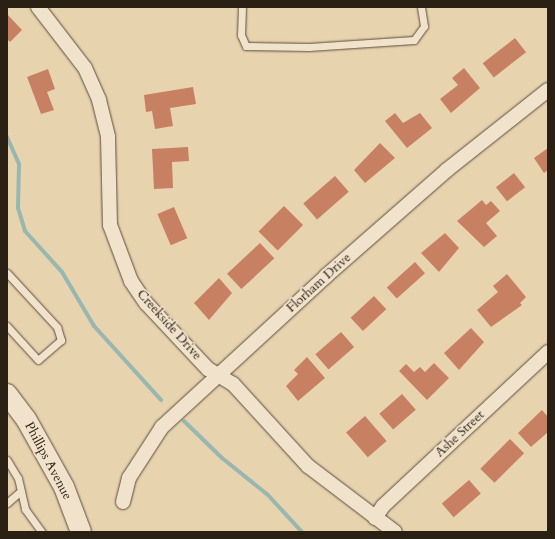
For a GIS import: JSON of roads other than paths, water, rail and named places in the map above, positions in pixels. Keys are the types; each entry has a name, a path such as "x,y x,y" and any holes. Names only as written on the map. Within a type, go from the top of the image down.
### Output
{"street":[{"name":"Creekside Drive","path":"38,7 85,68 99,100 108,137 110,225 131,281 146,303 192,352 218,374 233,384 308,466 395,532"},
{"name":"Florham Drive","path":"123,502 129,478 144,451 162,427 218,374 447,170 548,90"},
{"name":"Ashe Street","path":"375,518 383,506 548,352"},
{"name":"Phillips Avenue","path":"7,394 26,419 64,487 81,532"}],"lane":[{"path":"242,7 241,36 246,46 309,47 414,40 424,26 420,7"},
{"path":"7,272 57,327 61,340 38,360 7,326"},
{"path":"7,460 21,491 25,509 42,532"},
{"path":"7,503 21,491"}],"waterway":[{"path":"7,137 19,164 18,208 25,231 62,272 94,326 161,400"},
{"path":"184,421 222,458 268,495 302,532"}]}
